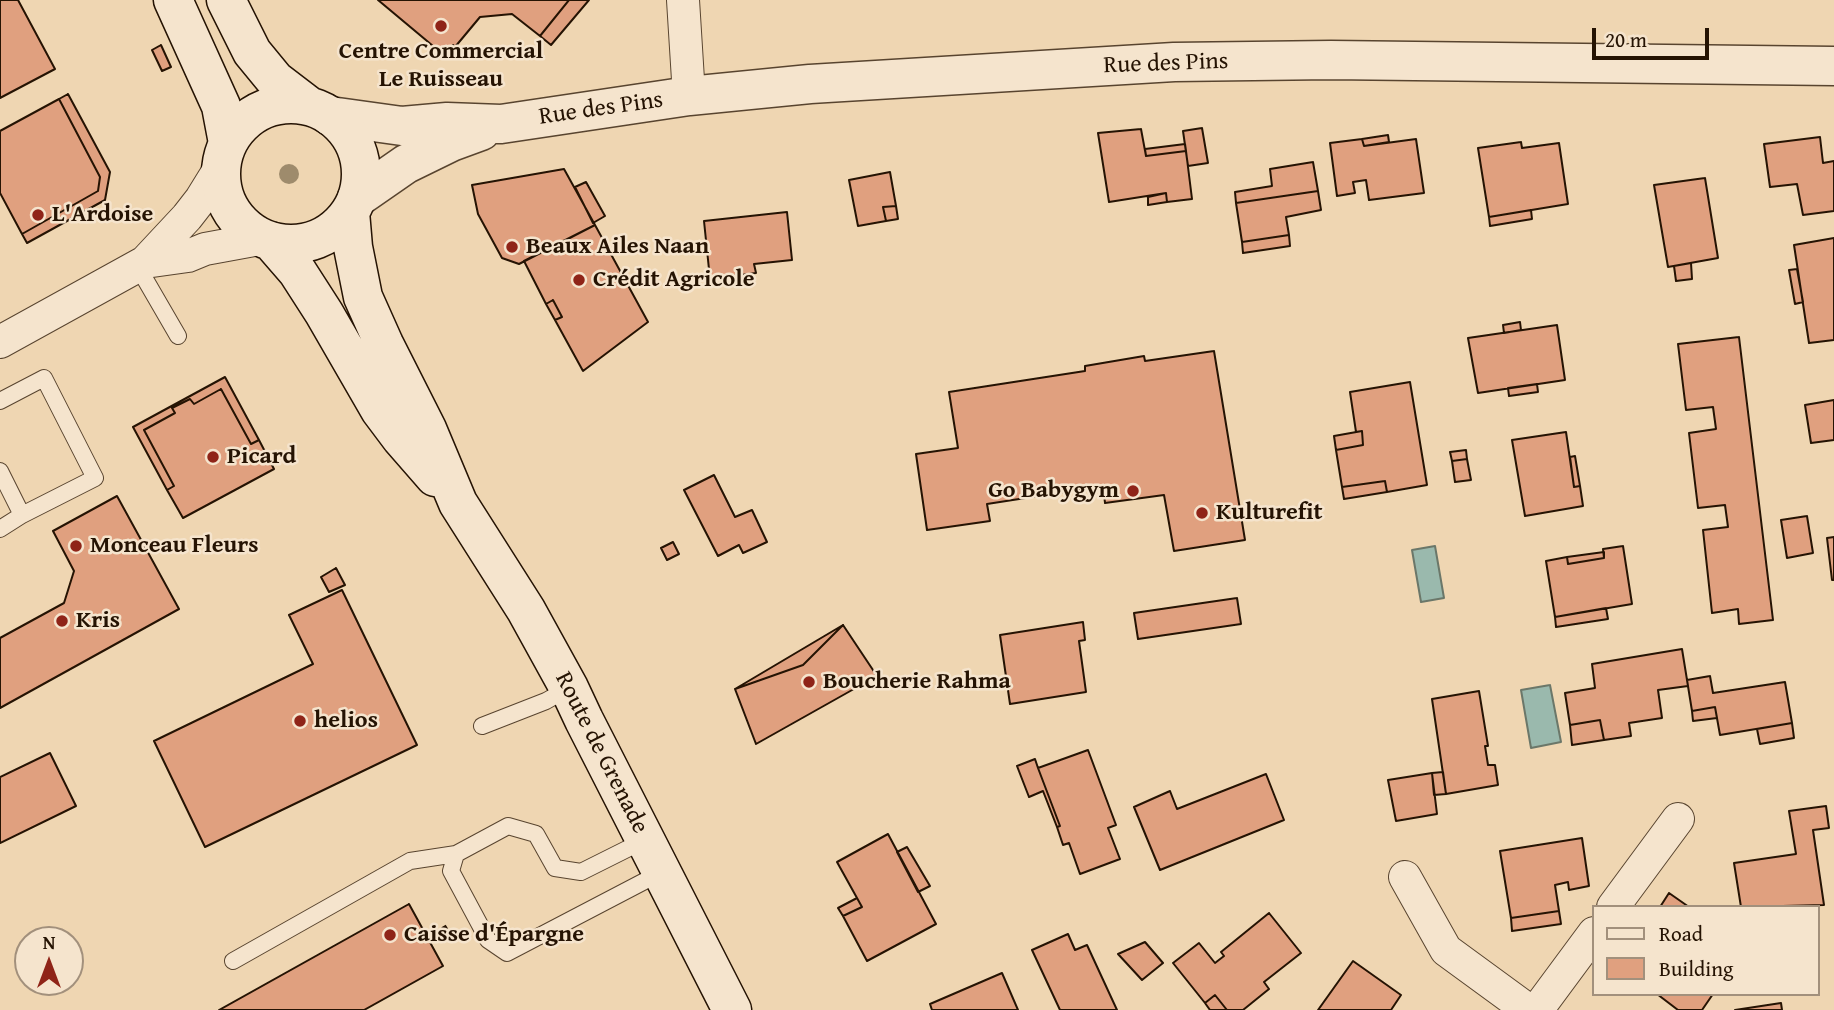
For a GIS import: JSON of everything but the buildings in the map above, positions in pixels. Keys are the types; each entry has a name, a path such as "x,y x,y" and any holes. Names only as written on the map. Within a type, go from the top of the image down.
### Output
{"main road":[{"path":"173,0 221,106 225,154 223,187 231,209 251,231 268,240 294,243 315,240 335,229 354,205 361,183 358,152 347,132 275,80 252,52 226,0"},
{"name":"Rue des Pins","path":"320,111 449,132 689,96 810,84 1174,62 1331,60 1834,66"},
{"path":"225,154 237,129 248,118 262,110 293,104 320,111"},
{"name":"Rue des Pins","path":"354,205 449,132"},
{"name":"Route de Grenade","path":"354,205 353,247 363,297 427,429 458,503"},
{"name":"Route de Grenade","path":"268,240 297,271 380,410 458,503 526,610 569,688 732,1010"}],"street":[{"path":"683,0 689,96"},
{"path":"0,342 142,265 176,231 201,199 225,154"},
{"path":"142,265 188,256 205,249 268,240"},
{"path":"1614,905 1678,819"},
{"path":"1405,877 1446,950 1528,1010"},
{"path":"1537,1010 1592,936"}],"lane":[{"path":"142,265 178,336"},
{"path":"0,401 44,379 95,478 0,529"},
{"path":"0,471 22,515"},
{"path":"481,726 546,701 569,688"},
{"path":"233,961 410,861 456,854 509,827 536,834 555,868 581,872 654,855"},
{"path":"456,854 451,872 488,940 507,953 654,855"}],"shaded area":[{"path":"1435,546 1444,598 1421,602 1412,550"},
{"path":"1550,685 1561,742 1531,748 1521,690"}],"place":[{"name":"Centre Commercial Le Ruisseau","path":"441,26"},
{"name":"L'Ardoise","path":"38,215"},
{"name":"Beaux Ailes Naan","path":"512,247"},
{"name":"Crédit Agricole","path":"579,280"},
{"name":"Picard","path":"213,457"},
{"name":"Go Babygym","path":"1133,491"},
{"name":"Kulturefit","path":"1202,513"},
{"name":"Monceau Fleurs","path":"76,546"},
{"name":"Kris","path":"62,621"},
{"name":"Boucherie Rahma","path":"809,682"},
{"name":"helios","path":"300,721"},
{"name":"Caisse d'Épargne","path":"390,935"}]}
